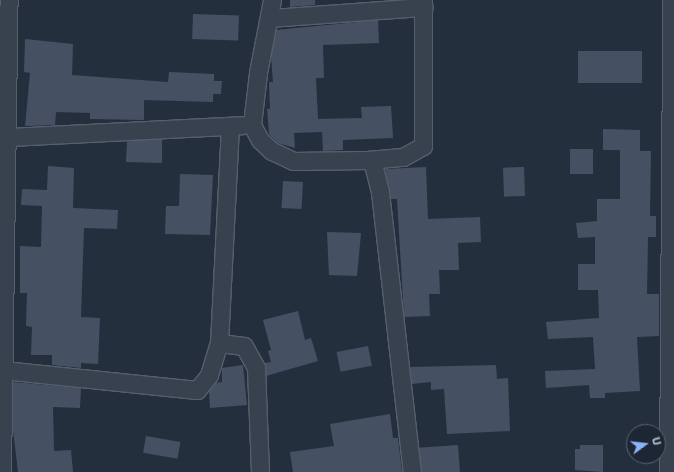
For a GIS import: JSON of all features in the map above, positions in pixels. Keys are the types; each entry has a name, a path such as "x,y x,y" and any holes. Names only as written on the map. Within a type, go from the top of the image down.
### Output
{"street":[{"path":"2,472 4,208 8,137 9,0"},
{"path":"270,18 424,4 423,146 404,157 367,160 293,160 272,150 260,140 252,125 258,73 270,18 272,0"},
{"path":"668,472 671,0"},
{"path":"8,137 252,125"},
{"path":"3,370 197,390 209,375 219,343 230,126"},
{"path":"367,160 373,164 380,192 412,472"},
{"path":"219,343 244,346 256,368 260,472"}],"building":[{"path":"290,0 315,0 315,5 290,7"},
{"path":"193,14 239,16 238,41 192,39"},
{"path":"378,20 379,43 323,45 324,78 316,78 318,119 362,118 361,107 391,106 393,138 343,140 343,150 323,151 322,132 294,133 295,148 278,143 269,134 267,109 270,109 269,82 273,82 271,56 276,30"},
{"path":"25,39 73,44 72,75 168,82 169,72 214,74 214,81 222,81 221,94 213,94 213,102 144,100 144,120 90,119 90,113 56,112 55,125 25,126 30,73 24,72"},
{"path":"578,51 642,51 642,83 578,83"},
{"path":"603,129 640,130 640,151 651,151 650,216 656,216 656,237 648,237 647,294 659,294 659,336 637,337 640,391 605,393 605,398 590,398 589,385 546,388 545,371 595,369 593,337 548,339 546,322 599,318 598,290 578,290 578,264 595,264 595,237 578,238 576,223 597,221 597,199 620,199 620,150 603,150"},
{"path":"162,139 162,163 126,162 127,141"},
{"path":"570,149 593,149 593,174 570,174"},
{"path":"48,166 74,168 73,208 118,210 117,229 84,228 81,317 100,318 98,364 81,363 81,368 52,365 52,355 31,355 32,327 26,326 27,293 20,293 20,246 41,247 42,206 21,205 22,189 47,190"},
{"path":"426,167 428,219 480,217 481,242 458,243 459,270 439,270 440,294 429,294 430,316 404,317 397,199 391,199 385,169"},
{"path":"524,167 525,196 504,197 503,168"},
{"path":"180,174 213,175 210,235 165,234 166,206 179,206"},
{"path":"283,181 303,182 302,209 282,208"},
{"path":"327,232 361,233 357,276 329,275"},
{"path":"298,311 305,340 311,338 318,361 266,376 265,363 271,362 268,351 271,350 263,320"},
{"path":"368,346 372,366 340,372 337,352"},
{"path":"243,365 247,405 210,408 209,391 216,383 222,382 222,368"},
{"path":"496,365 497,379 508,378 510,431 447,434 444,389 431,390 431,382 412,384 410,367"},
{"path":"13,382 81,388 80,408 53,407 54,451 71,450 73,472 18,472 13,430"},
{"path":"390,414 393,438 398,438 402,472 293,472 290,452 334,446 330,424"},
{"path":"146,436 180,442 178,459 143,453"},
{"path":"458,445 460,472 421,472 419,448"},
{"path":"580,445 603,445 603,472 575,470 575,449 580,449"}]}
